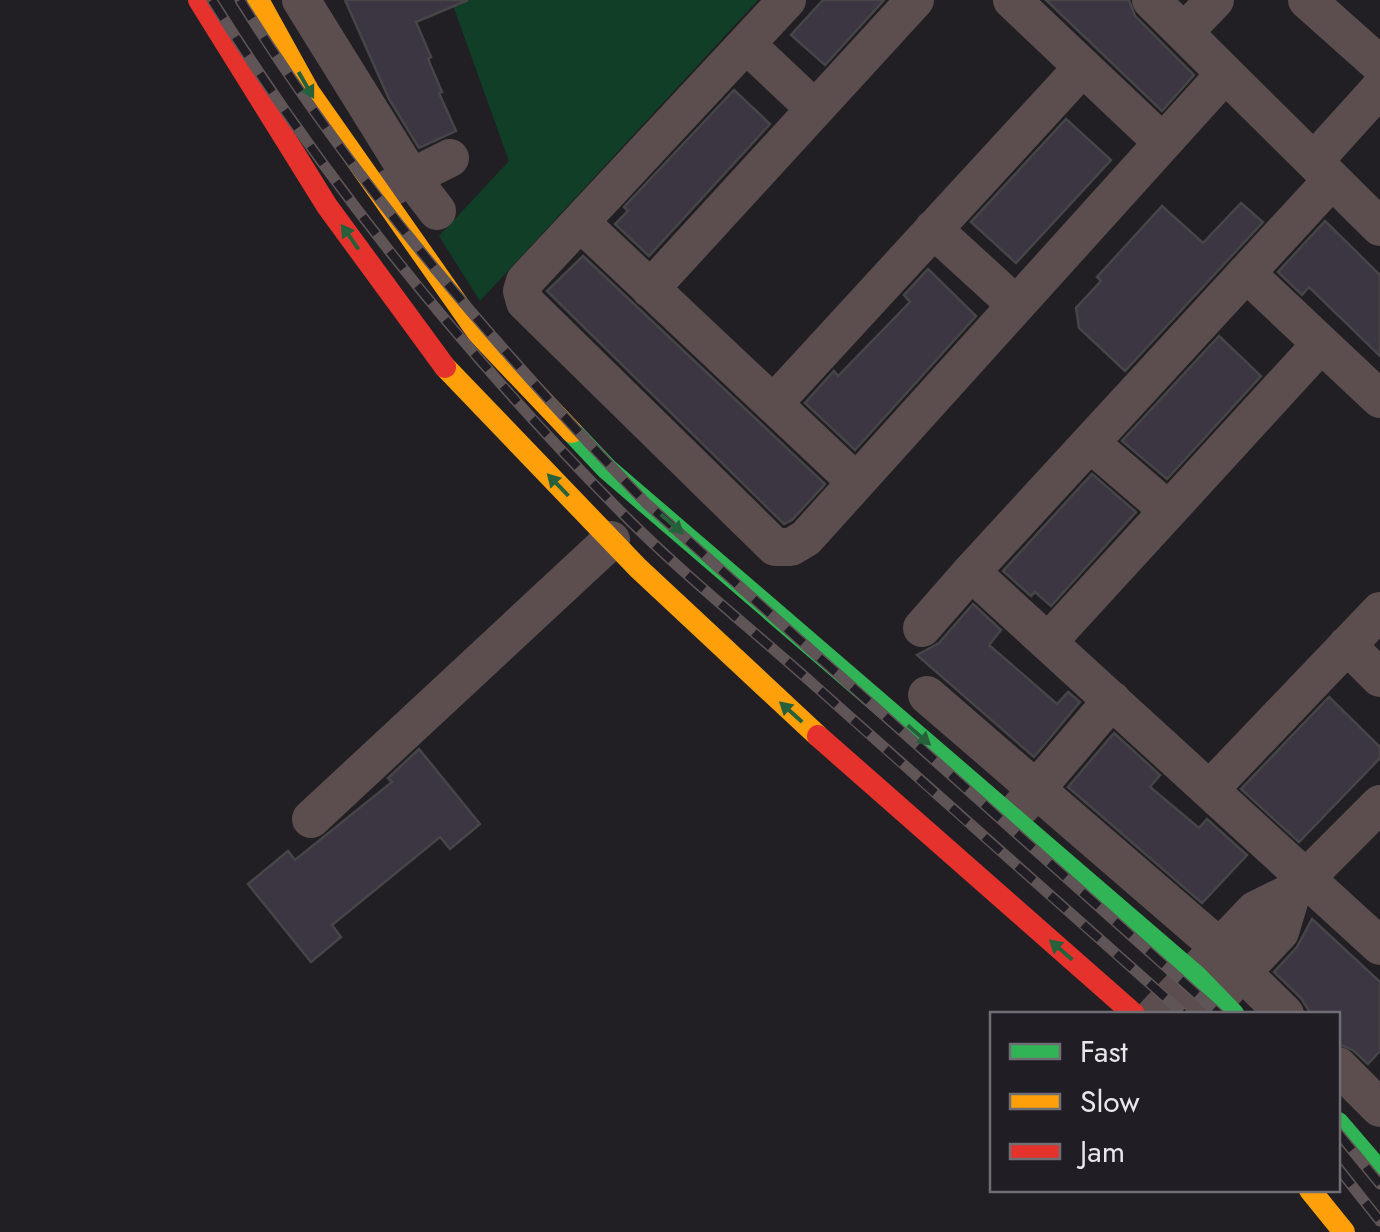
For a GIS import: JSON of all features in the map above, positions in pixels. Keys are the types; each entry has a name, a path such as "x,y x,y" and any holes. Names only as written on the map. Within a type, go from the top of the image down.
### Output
{"main road":[{"path":"260,1 309,92 407,318 447,370 611,540 735,659 842,745 1132,1012"},
{"path":"207,14 354,194 444,286 478,333 607,468 775,614 874,707 1024,803"},
{"path":"407,318 444,286"},
{"path":"735,659 775,614"},
{"path":"1312,1192 1344,1232"}],"street":[{"path":"301,0 437,211"},
{"path":"787,0 524,281 522,291 525,302 775,547 791,547 806,538 1225,74"},
{"path":"650,289 915,0"},
{"path":"1151,0 1378,220"},
{"path":"1184,32 1215,0"},
{"path":"207,14 260,1"},
{"path":"1014,1 1162,142"},
{"path":"1327,6 1380,66"},
{"path":"746,44 815,109"},
{"path":"773,404 1083,67"},
{"path":"922,628 1246,273 1380,88"},
{"path":"354,194 412,177 450,158"},
{"path":"580,222 854,481"},
{"path":"933,229 1015,304"},
{"path":"1246,273 1380,399"},
{"path":"1048,642 1321,344"},
{"path":"607,468 647,425"},
{"path":"1090,443 1168,510"},
{"path":"312,819 611,540"},
{"path":"971,572 1210,790 1299,885 1380,946"},
{"path":"1210,790 1380,610"},
{"path":"1347,645 1380,678"},
{"path":"927,695 1024,803 1219,987 1280,1012"},
{"path":"1024,803 1112,700"},
{"path":"1161,1012 1219,987 1280,932 1299,885 1380,804"},
{"path":"1340,1068 1380,1108"}],"green space":[{"path":"451,0 758,0 480,301 439,236 509,161"}],"building":[{"path":"345,0 468,0 416,22 456,131 419,148 389,99"},
{"path":"823,0 884,0 825,65 791,35"},
{"path":"1046,0 1129,0 1135,16 1194,75 1162,111"},
{"path":"734,90 770,124 649,256 615,224 628,211 624,207"},
{"path":"1066,119 1111,160 1016,263 971,222"},
{"path":"1241,203 1263,222 1125,371 1079,328 1076,308 1101,281 1097,277 1162,206 1203,243"},
{"path":"1325,221 1380,275 1380,356 1309,287 1302,295 1278,272"},
{"path":"583,256 825,484 792,520 784,524 547,291"},
{"path":"928,269 976,316 855,450 805,403 834,371 838,376 910,302 904,295"},
{"path":"1219,336 1261,376 1167,479 1122,441"},
{"path":"1092,474 1136,512 1051,606 1035,592 1031,596 1003,571"},
{"path":"973,604 1001,630 989,645 1057,704 1068,692 1080,702 1034,757 917,655 939,643"},
{"path":"1329,697 1380,747 1380,758 1299,842 1241,789"},
{"path":"1114,733 1160,775 1150,787 1199,828 1207,819 1247,855 1202,903 1068,787"},
{"path":"419,749 480,824 450,849 440,837 332,925 341,937 311,962 248,884 288,851 295,860 392,782 388,778"},
{"path":"1312,919 1380,982 1380,1051 1368,1064 1353,1050 1340,1045 1340,1012 1310,1012 1274,972 1297,947"}],"railway":[{"path":"212,0 354,205 458,334 569,458 671,560 1182,1012"},
{"path":"240,0 379,199 535,385 646,503 1217,1012"},
{"path":"1340,1135 1380,1184"},
{"path":"1340,1171 1380,1221"}],"traffic: fast":[{"path":"572,432 607,469 1195,975 1231,1012"},
{"path":"1340,1125 1380,1172"}],"traffic: slow":[{"path":"258,0 309,92 478,333 572,432"},
{"path":"445,367 638,568 818,736"},
{"path":"1312,1192 1344,1232"}],"traffic: jam":[{"path":"199,0 327,206 445,367"},
{"path":"818,736 1132,1012"}]}
